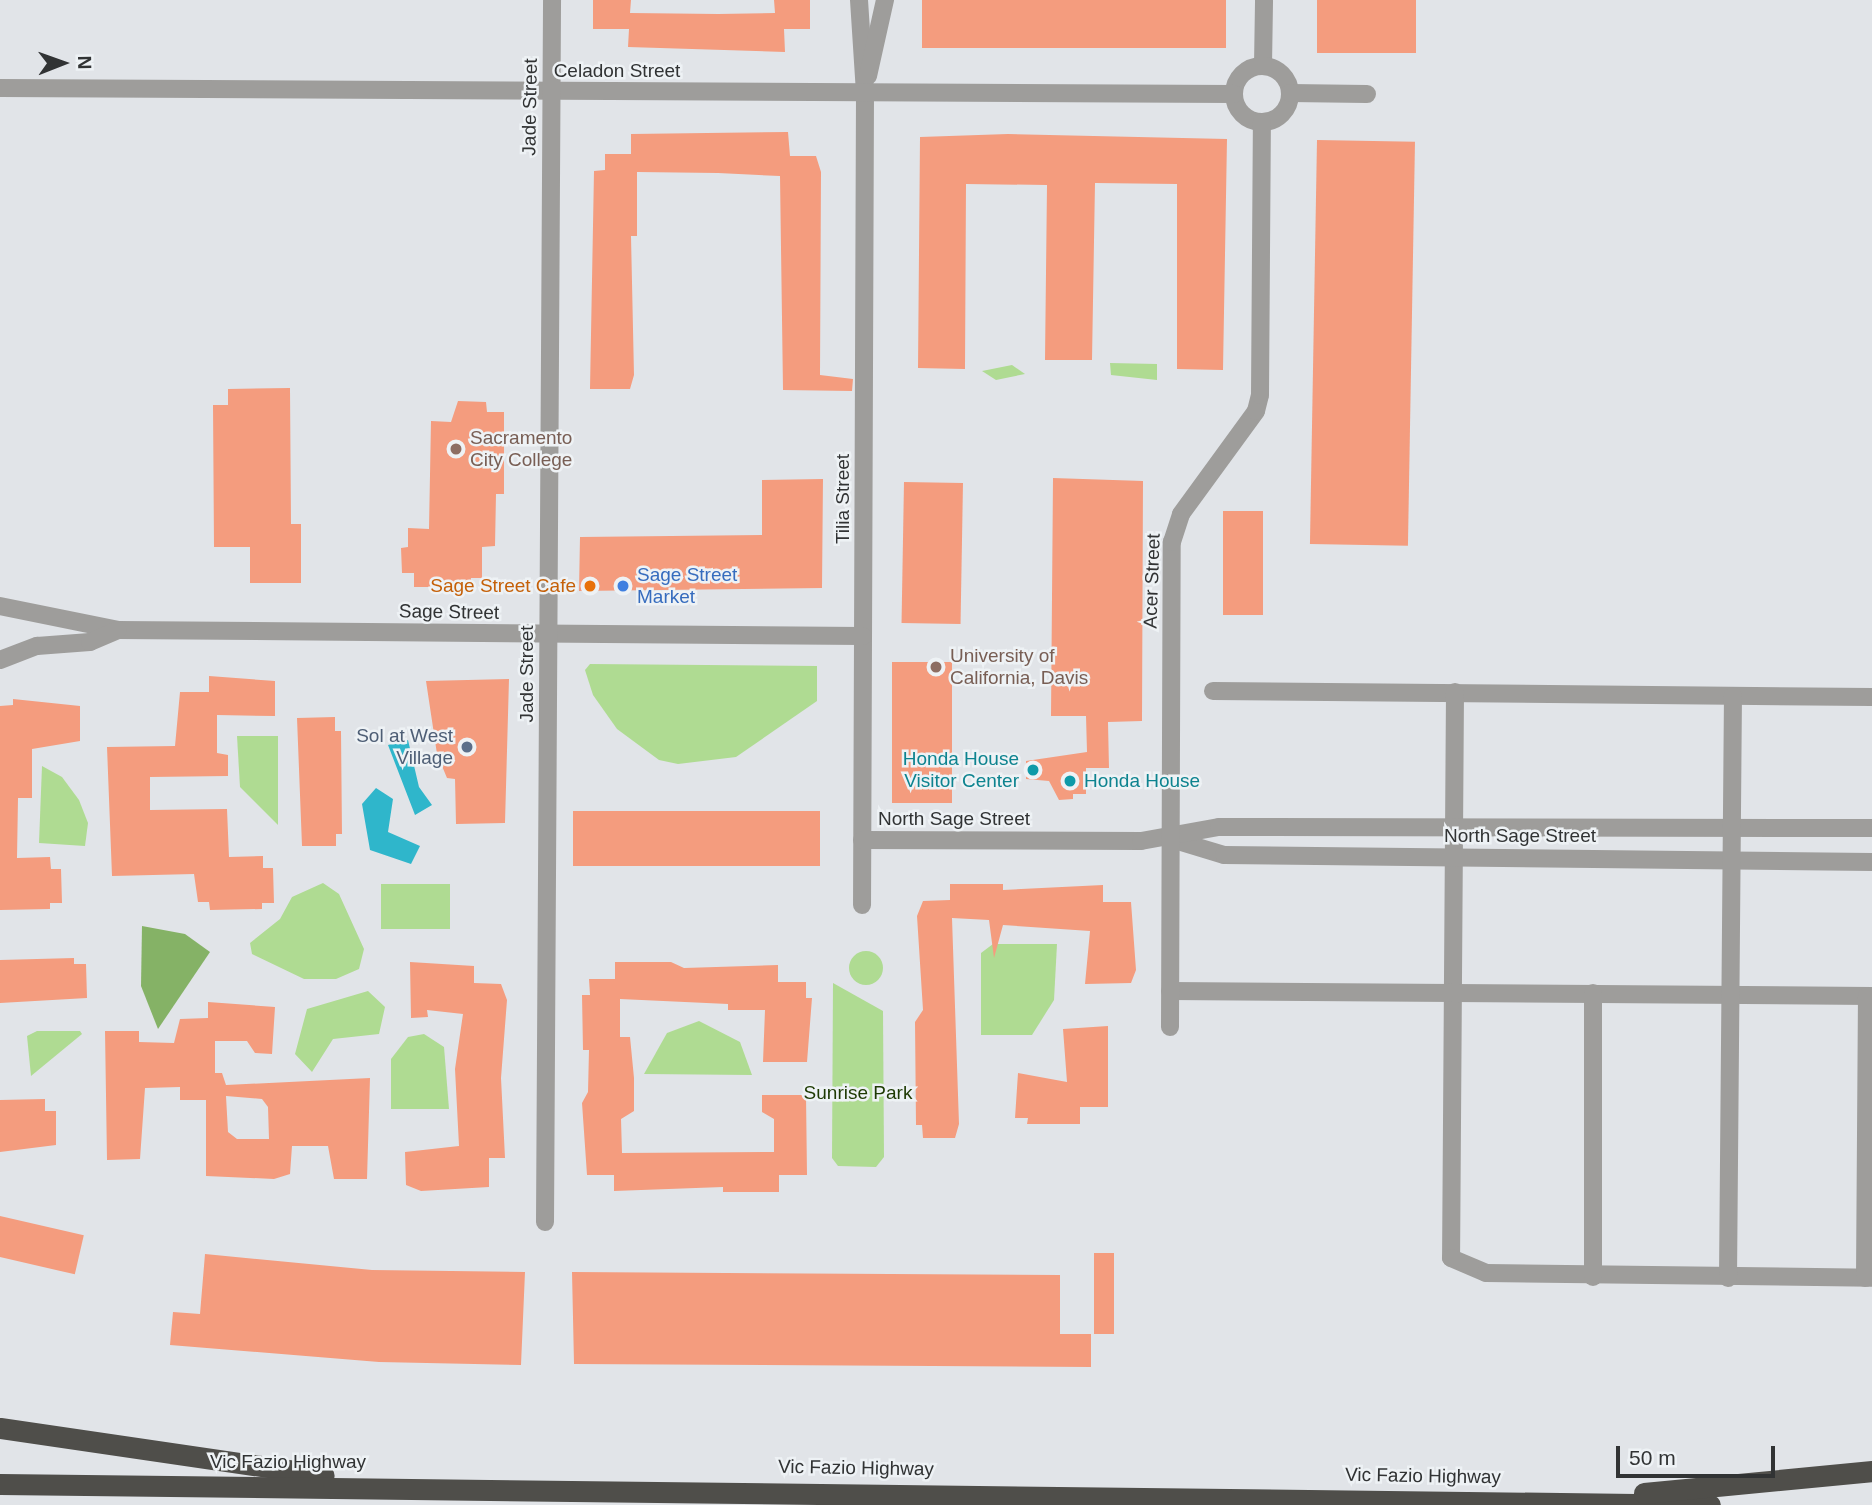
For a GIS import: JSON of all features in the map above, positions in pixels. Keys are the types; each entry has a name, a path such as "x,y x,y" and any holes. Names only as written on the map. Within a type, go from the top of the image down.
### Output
{"highway":[{"path":"0,1428 374,1485"},
{"path":"1584,1500 1787,1474 1872,1471"},
{"name":"Vic Fazio Highway","path":"0,1484 374,1485 1584,1500 1710,1505"}],"street":[{"name":"Jade Street","path":"545,1222 552,0"},
{"name":"Tilia Street","path":"859,0 865,94 862,905"},
{"name":"Tilia Street","path":"865,94 885,0"},
{"path":"1263,66 1264,0"},
{"path":"1263,66 1285,78 1290,93 1279,117 1262,122 1246,117 1234,94 1243,74 1263,66"},
{"name":"Celadon Street","path":"0,88 1234,94"},
{"path":"1290,93 1367,94"},
{"name":"Acer Street","path":"1170,1027 1172,542 1181,514 1256,411 1260,395 1262,122"},
{"name":"Sage Street","path":"0,606 118,630 863,636"},
{"name":"Sage Street","path":"0,660 37,646 90,642 118,630"},
{"path":"1213,691 1872,697"},
{"path":"1170,991 1451,991 1869,996 1868,1278 1486,1273 1451,1258 1451,991 1451,856 1455,692"},
{"path":"1728,1278 1733,696"},
{"name":"North Sage Street","path":"862,840 1171,839 1219,827 1452,832 1872,828"},
{"name":"North Sage Street","path":"1171,839 1224,855 1872,862"},
{"path":"1593,993 1593,1276"}],"green space":[{"path":"1110,363 1157,364 1157,380 1111,375"},
{"path":"1012,365 1025,374 996,380 982,371"},
{"path":"590,664 817,666 817,701 736,757 678,764 659,760 617,729 593,695 585,670"},
{"path":"237,736 278,736 278,825 240,787"},
{"path":"42,766 62,777 79,800 88,823 85,846 39,843"},
{"path":"323,883 339,894 364,949 359,969 336,979 304,979 252,954 250,943 280,919 292,897"},
{"path":"381,884 450,884 450,929 381,929"},
{"path":"142,926 185,934 210,952 158,1029 141,986"},
{"path":"993,944 1057,944 1054,1000 1032,1035 981,1035 981,953"},
{"path":"866,951 878,956 883,968 878,980 866,985 854,980 849,968 854,956"},
{"name":"Sunrise Park","path":"833,983 883,1011 884,1157 876,1167 838,1166 832,1158"},
{"path":"368,991 385,1007 379,1034 333,1039 312,1072 295,1054 307,1009"},
{"path":"699,1021 740,1042 752,1075 644,1074 667,1033"},
{"path":"37,1031 80,1031 82,1034 31,1076 27,1036"},
{"path":"424,1034 444,1047 449,1109 391,1109 391,1059 408,1037"}],"water":[{"path":"408,740 419,787 432,805 415,815 388,745"},
{"path":"376,788 393,799 388,832 420,846 411,864 370,850 362,804"}],"building":[{"path":"593,0 631,0 630,13 718,14 775,13 774,0 810,0 810,29 784,29 785,52 628,47 629,29 593,29"},
{"path":"922,0 1226,0 1226,48 922,48"},
{"path":"1317,0 1416,0 1416,53 1317,53"},
{"path":"788,132 790,156 816,156 821,172 820,375 853,379 852,391 783,390 780,176 637,172 637,236 631,236 634,375 630,389 590,389 594,171 605,170 605,154 631,154 631,134"},
{"path":"1008,134 1227,139 1223,370 1177,369 1177,184 1095,183 1092,360 1045,360 1047,185 966,184 965,369 918,368 920,137"},
{"path":"1317,140 1415,142 1408,546 1310,544"},
{"path":"290,388 291,524 301,524 301,583 250,583 250,547 214,547 213,405 228,405 228,389"},
{"path":"458,401 486,402 487,412 504,412 504,494 496,494 495,546 482,547 482,578 471,578 470,587 414,587 414,573 402,573 401,548 408,547 408,528 429,529 431,421 451,422"},
{"path":"1053,478 1143,481 1142,721 1108,722 1109,768 1086,768 1086,794 1073,794 1073,799 1059,800 1049,781 1026,779 1026,761 1087,752 1086,716 1051,716"},
{"path":"823,479 822,588 579,591 580,537 762,535 762,480"},
{"path":"904,482 963,483 961,624 902,623"},
{"path":"1223,511 1263,511 1263,615 1223,615"},
{"path":"892,662 952,662 952,803 892,803"},
{"path":"209,676 275,681 275,716 217,715 217,753 228,755 228,776 150,777 150,810 227,809 229,857 263,856 263,868 273,868 274,903 262,903 262,909 210,910 209,902 198,902 194,874 112,876 107,747 175,746 180,692 209,692"},
{"name":"Sol at West Village","path":"509,679 505,823 456,824 455,779 447,778 437,754 426,681"},
{"path":"13,699 80,706 80,741 32,749 32,798 18,798 17,858 50,857 51,869 61,869 62,903 50,903 50,909 0,910 0,706 13,705"},
{"path":"335,717 335,731 341,731 342,834 336,834 336,846 302,846 297,718"},
{"path":"573,811 820,811 820,866 573,866"},
{"path":"950,884 1003,884 1003,890 1103,885 1103,902 1131,902 1136,970 1131,983 1085,984 1090,931 1003,925 994,958 989,920 952,918 959,1124 955,1138 923,1138 922,1125 916,1125 915,1022 923,1010 917,916 923,901 950,900"},
{"path":"74,958 74,964 86,964 87,998 0,1003 0,960"},
{"path":"410,962 474,966 474,983 501,984 507,1000 501,1078 505,1158 489,1158 489,1187 421,1191 406,1185 405,1152 459,1146 455,1069 463,1014 427,1010 428,1017 411,1018"},
{"path":"615,962 671,962 684,968 778,965 778,982 806,982 806,998 812,998 807,1062 763,1062 765,1010 728,1010 728,1004 620,999 620,1037 630,1037 634,1078 634,1111 621,1119 622,1153 774,1152 774,1119 762,1112 762,1095 806,1095 807,1175 779,1175 779,1192 723,1192 723,1187 614,1191 614,1175 587,1175 582,1103 588,1092 589,1050 583,1050 582,995 590,995 589,979 615,979"},
{"path":"208,1002 275,1007 272,1054 255,1053 247,1041 215,1041 215,1073 222,1073 226,1085 370,1078 367,1179 334,1179 328,1146 292,1146 290,1174 274,1179 206,1176 206,1100 180,1100 180,1087 145,1088 140,1159 107,1160 105,1031 139,1031 139,1042 174,1043 180,1019 208,1018","holes":["226,1096 262,1099 268,1107 269,1139 237,1139 228,1132"]},
{"path":"1108,1026 1108,1107 1080,1107 1080,1124 1027,1124 1028,1118 1015,1118 1018,1073 1067,1082 1063,1029"},
{"path":"45,1099 45,1111 56,1111 56,1145 0,1152 0,1100"},
{"path":"0,1216 84,1235 75,1274 0,1257"},
{"path":"1094,1253 1114,1253 1114,1334 1094,1334"},
{"path":"205,1254 372,1270 525,1272 521,1365 379,1362 170,1345 173,1312 200,1314"},
{"path":"572,1272 1060,1275 1060,1334 1091,1334 1091,1367 574,1364"}],"place":[{"name":"Sacramento City College","path":"456,449"},
{"name":"Sage Street Cafe","path":"590,586"},
{"name":"Sage Street Market","path":"623,586"},
{"name":"University of California, Davis","path":"936,667"},
{"name":"Sol at West Village","path":"467,747"},
{"name":"Honda House Visitor Center","path":"1033,770"},
{"name":"Honda House","path":"1070,781"}]}
